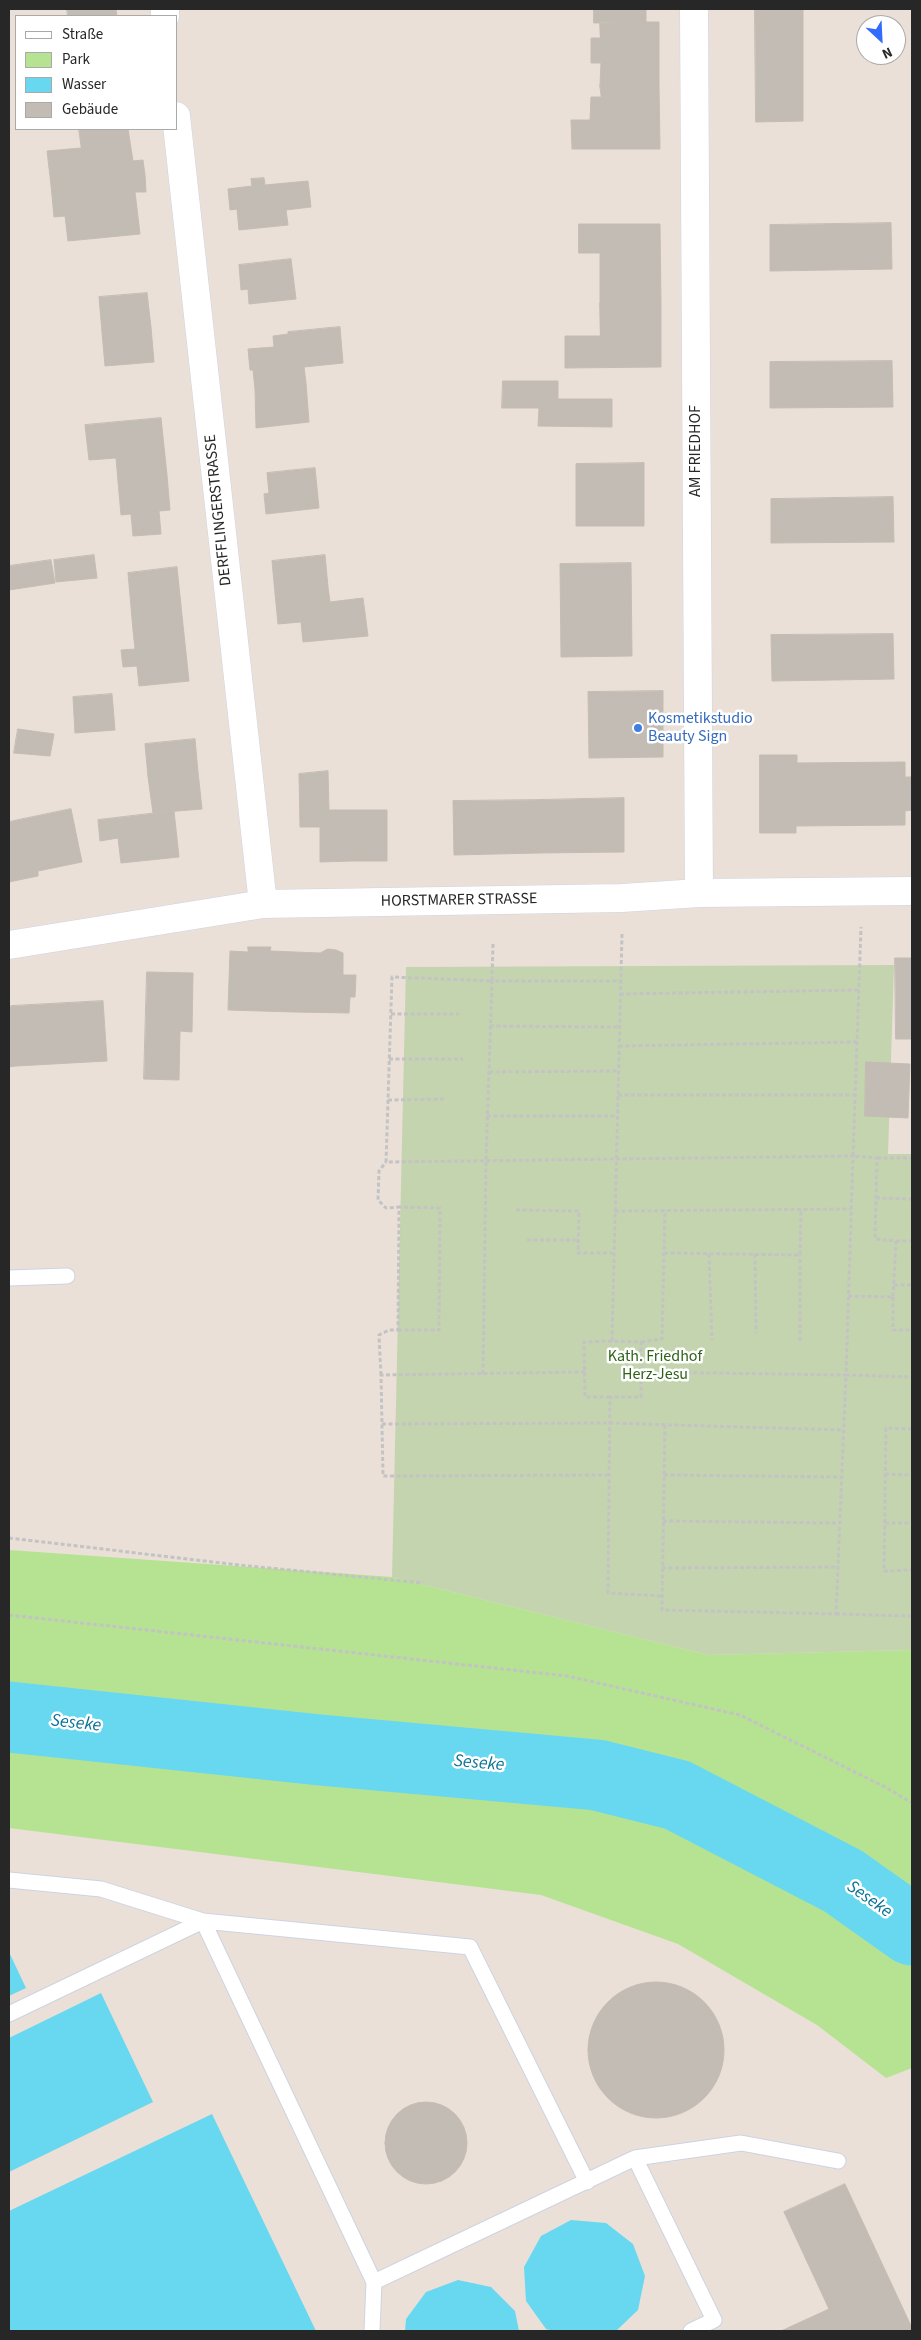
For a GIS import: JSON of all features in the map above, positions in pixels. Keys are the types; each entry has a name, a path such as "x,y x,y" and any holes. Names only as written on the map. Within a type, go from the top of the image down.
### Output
{"street":[{"name":"AM FRIEDHOF","path":"694,9 699,893"},
{"name":"DERFFLINGERSTRASSE","path":"178,130 263,904"},
{"name":"HORSTMARER STRASSE","path":"9,945 263,904 622,898 699,893 912,891"}],"lane":[{"path":"9,1278 67,1276"},
{"path":"9,1880 101,1889 203,1921 470,1947 587,2182"},
{"path":"9,2014 203,1921"},
{"path":"203,1921 374,2282 372,2331"},
{"path":"374,2282 635,2158 741,2144 838,2161"},
{"path":"635,2158 714,2320 691,2331"}],"path":[{"path":"836,1614 862,890"},
{"path":"612,1341 622,898"},
{"path":"483,1374 487,1116 493,944"},
{"path":"609,1475 383,1476 379,1335 389,1330 439,1330 440,1208 386,1208 378,1200 379,1171 386,1162 392,977 492,981 621,981"},
{"path":"620,994 858,990"},
{"path":"391,1014 460,1014"},
{"path":"490,1026 619,1027"},
{"path":"619,1046 857,1042"},
{"path":"389,1060 462,1059"},
{"path":"489,1072 618,1071"},
{"path":"618,1095 855,1095"},
{"path":"388,1100 444,1099"},
{"path":"487,1116 617,1116"},
{"path":"386,1162 853,1156 912,1158"},
{"path":"877,1158 875,1239 912,1241"},
{"path":"876,1198 912,1199"},
{"path":"398,1330 399,1207"},
{"path":"615,1211 851,1209"},
{"path":"516,1210 579,1211 578,1253 614,1253"},
{"path":"641,1342 641,1397 585,1397 584,1342 641,1342 662,1339 665,1210"},
{"path":"800,1341 801,1210"},
{"path":"527,1240 578,1240"},
{"path":"896,1241 893,1330 912,1330"},
{"path":"664,1253 800,1255"},
{"path":"709,1254 712,1340"},
{"path":"755,1254 756,1333"},
{"path":"894,1284 912,1285"},
{"path":"848,1296 894,1297"},
{"path":"381,1375 585,1372"},
{"path":"641,1372 912,1377"},
{"path":"610,1397 608,1593 662,1596"},
{"path":"382,1424 609,1423 843,1430"},
{"path":"665,1425 662,1610 912,1616"},
{"path":"912,1429 886,1428 884,1571 912,1570"},
{"path":"885,1474 912,1475"},
{"path":"664,1475 842,1477"},
{"path":"663,1521 840,1522"},
{"path":"885,1523 912,1524"},
{"path":"9,1538 239,1565 423,1583"},
{"path":"662,1568 838,1567"},
{"path":"9,1616 567,1676 740,1715 887,1788 912,1803"}],"green space":[{"name":"Kath. Friedhof Herz-Jesu","path":"894,965 888,1154 912,1154 912,1650 708,1655 392,1577 406,967"},
{"path":"9,1550 392,1577 708,1655 912,1650 912,2068 886,2078 817,2025 678,1944 541,1895 9,1828"}],"water":[{"path":"9,1952 26,1988 9,1996"},
{"path":"101,1993 153,2102 9,2172 9,2038"},
{"path":"212,2114 316,2331 9,2331 9,2211"},
{"path":"571,2220 606,2223 633,2244 645,2276 638,2310 616,2331 553,2331 546,2329 526,2301 524,2267 541,2236"},
{"path":"458,2280 491,2287 515,2311 519,2331 405,2331 406,2319 426,2292"}],"building":[{"path":"67,9 116,9 117,15 68,15"},
{"path":"594,9 646,9 646,22 594,23"},
{"path":"755,9 803,9 803,18 755,18"},
{"path":"755,18 803,18 803,121 756,122"},
{"path":"600,22 659,22 659,85 600,85 601,63 591,63 591,38 600,38"},
{"path":"600,85 659,85 660,149 572,149 571,120 590,120 591,97 601,97"},
{"path":"79,130 128,130 133,161 143,160 145,175 51,185 47,151 81,148"},
{"path":"145,175 146,192 135,192 140,234 68,241 65,216 54,217 51,185"},
{"path":"264,178 265,185 308,181 311,207 286,210 288,225 239,230 237,209 230,210 228,189 252,186 251,179"},
{"path":"891,223 892,269 770,271 770,225"},
{"path":"579,224 660,224 661,303 600,303 600,253 579,253"},
{"path":"291,259 296,299 249,304 248,289 241,290 239,265"},
{"path":"147,293 151,327 102,332 99,297"},
{"path":"600,303 661,303 661,367 565,368 565,336 600,336"},
{"path":"151,327 154,362 105,366 102,332"},
{"path":"340,327 343,363 304,367 306,383 255,389 253,370 250,370 248,349 274,347 273,336 288,334 288,332"},
{"path":"892,361 893,407 770,408 770,362"},
{"path":"503,381 558,381 558,399 612,399 612,427 538,426 539,408 502,408"},
{"path":"306,383 309,422 256,428 255,389"},
{"path":"161,418 167,475 118,481 116,458 89,460 85,425"},
{"path":"644,463 644,526 576,526 576,464"},
{"path":"315,468 319,508 266,514 264,494 269,493 267,473"},
{"path":"167,475 170,510 159,511 161,534 133,536 131,514 121,515 118,481"},
{"path":"893,497 894,542 771,543 771,499"},
{"path":"94,555 97,578 56,582 54,560"},
{"path":"325,555 328,587 275,593 272,561"},
{"path":"51,560 55,583 9,590 9,566"},
{"path":"631,563 632,656 561,657 560,564"},
{"path":"177,567 183,625 133,630 128,573"},
{"path":"328,587 330,602 363,598 368,636 303,642 301,622 278,624 275,593"},
{"path":"183,625 189,681 139,686 137,666 123,667 121,650 135,649 133,630"},
{"path":"893,634 894,679 772,681 771,635"},
{"path":"663,691 663,757 589,758 588,692"},
{"path":"112,694 115,730 75,733 73,697"},
{"path":"18,729 54,734 50,756 14,753"},
{"path":"195,739 198,772 148,777 145,744"},
{"path":"760,755 797,755 797,763 905,762 905,777 912,777 912,810 905,811 905,825 796,826 796,833 760,833"},
{"path":"328,771 329,810 353,810 352,861 320,862 320,827 300,827 299,774"},
{"path":"198,772 202,809 153,813 148,777"},
{"path":"624,798 624,852 539,853 539,800"},
{"path":"539,800 539,853 454,855 453,801"},
{"path":"71,809 82,862 38,871 38,876 9,882 9,822"},
{"path":"353,810 387,810 387,861 352,861"},
{"path":"174,811 179,857 121,863 118,838 100,841 98,820"},
{"path":"248,947 271,947 270,951 295,952 294,1012 228,1010 230,951 248,952"},
{"path":"328,949 343,953 343,975 356,975 355,997 350,997 349,1013 294,1012 295,952 320,953"},
{"path":"895,958 912,958 912,1039 896,1039"},
{"path":"147,972 193,973 192,1032 180,1031 179,1080 144,1079"},
{"path":"103,1001 107,1061 16,1066 12,1006"},
{"path":"12,1006 16,1066 9,1067 9,1007"},
{"path":"866,1062 910,1064 908,1118 865,1116"},
{"path":"656,1982 682,1987 694,1993 704,2002 713,2012 719,2024 724,2050 719,2076 713,2088 704,2098 694,2107 682,2113 656,2118 630,2113 618,2107 608,2098 599,2088 593,2076 588,2050 593,2024 599,2012 608,2002 618,1993 630,1987"},
{"path":"426,2102 442,2105 455,2114 464,2127 467,2143 464,2159 455,2172 442,2181 426,2184 410,2181 397,2172 388,2159 385,2143 388,2127 397,2114 410,2105"},
{"path":"845,2184 912,2331 781,2331 829,2309 784,2212"}],"waterway":[{"name":"Seseke","path":"9,1717 320,1750 597,1775 677,1795 843,1881 912,1930"}],"place":[{"name":"Kosmetikstudio Beauty Sign","path":"638,728"}]}
